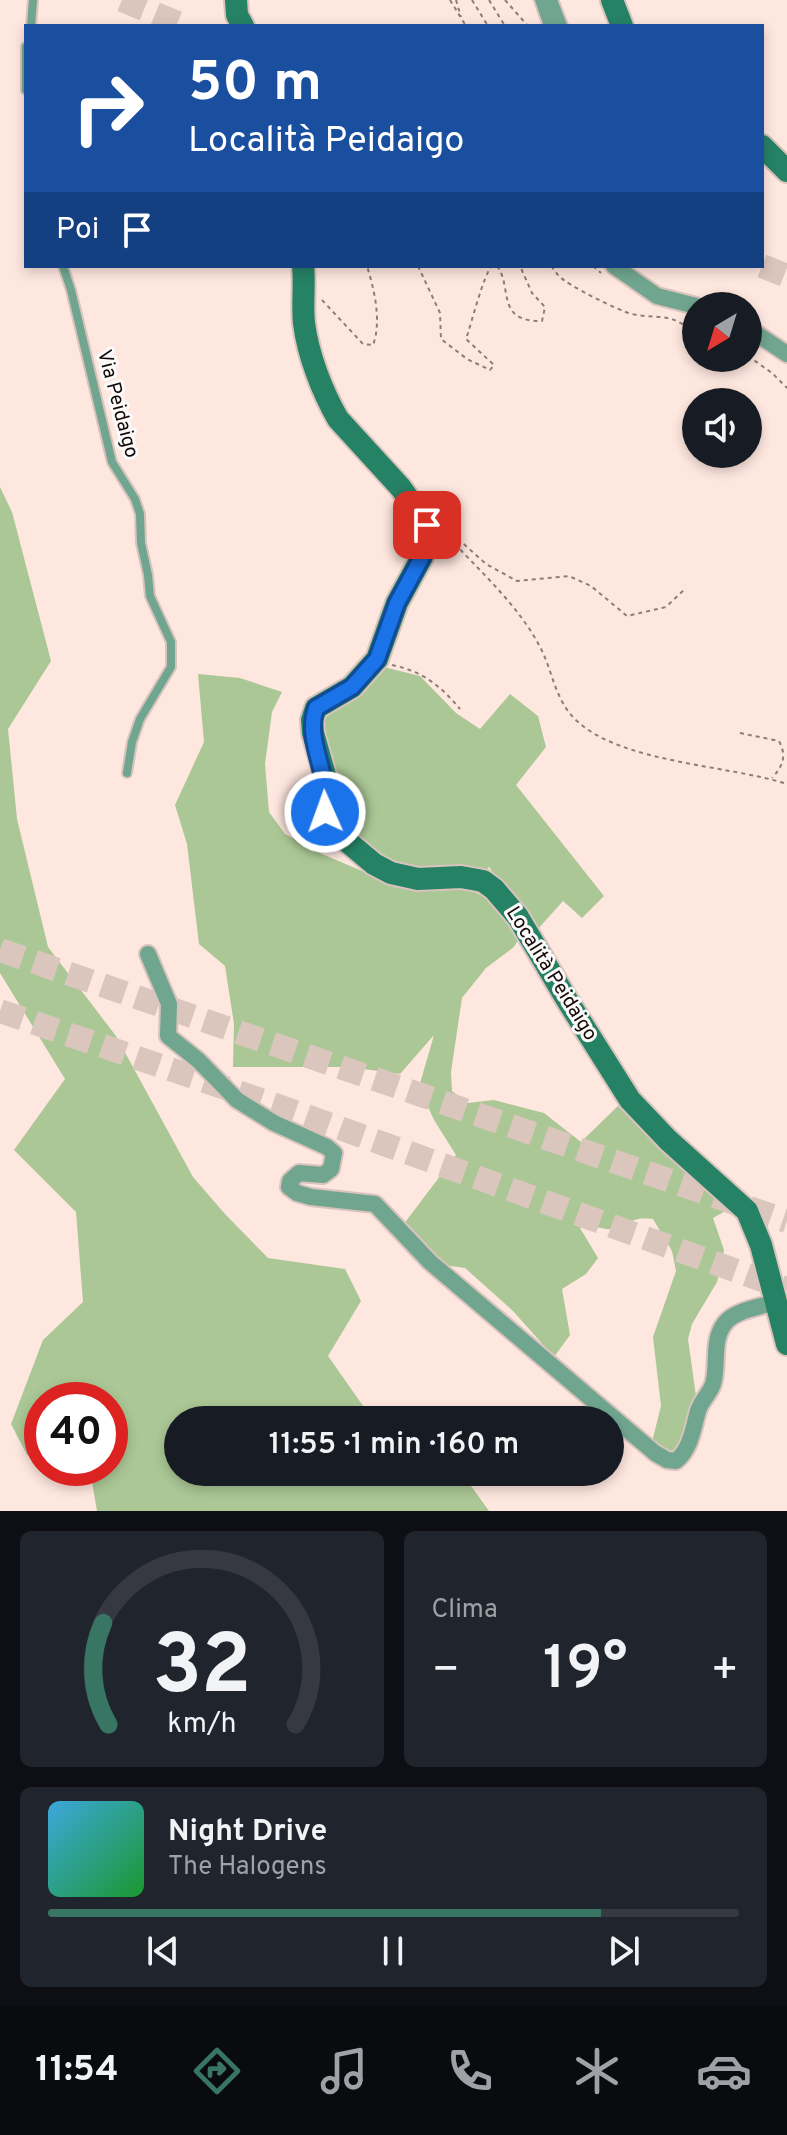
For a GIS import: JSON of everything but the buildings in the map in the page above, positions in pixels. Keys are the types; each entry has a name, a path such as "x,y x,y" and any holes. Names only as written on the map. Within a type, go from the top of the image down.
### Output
{"street":[{"path":"236,0 237,15 242,24"},
{"path":"549,0 558,24"},
{"path":"612,0 621,24"},
{"path":"764,148 787,171"},
{"path":"617,268 657,296 682,302"},
{"name":"Località Peidaigo","path":"304,274 306,335 330,406 338,419 401,488 427,525 427,541 422,557 397,603 377,659 352,687 316,708 312,720 326,779 328,797 325,812 349,843 374,864 391,873 418,879 461,877 483,881 494,889 518,917 630,1100 668,1140 747,1211 761,1245 787,1344"},
{"path":"762,337 787,354"},
{"path":"148,954 169,1004 168,1036 198,1060 237,1100 274,1123 334,1153 331,1169 323,1175 299,1173 290,1181 289,1187 311,1197 375,1204 430,1262 667,1460 676,1461 683,1456 695,1429 699,1409 713,1384 715,1349 724,1323 736,1315 776,1302"}],"lane":[{"path":"31,24 33,0"},
{"path":"539,0 547,24"},
{"name":"Via Peidaigo","path":"64,268 112,462 135,499 140,514 141,543 150,596 171,642 171,667 140,719 127,773"}],"path":[{"path":"450,0 462,22"},
{"path":"456,0 462,22"},
{"path":"472,0 487,24"},
{"path":"489,0 504,24"},
{"path":"505,0 526,24"},
{"path":"304,274 333,313 363,344 373,345 377,320 368,268"},
{"path":"419,268 440,313 441,339 467,359 490,370 494,365 466,339 490,268"},
{"path":"498,268 503,276 505,298 515,314 531,321 542,321 545,307 532,293 521,268"},
{"path":"552,268 559,277 577,289 625,312 677,320 682,324"},
{"path":"762,366 787,388"},
{"path":"685,589 666,607 627,616 591,586 569,576 517,581 486,564 450,530 438,525 519,615 541,646 559,698 577,722 608,741 651,755 787,784"},
{"path":"377,659 429,677 460,709"},
{"path":"740,733 779,741 785,750 782,767 771,779"}],"green space":[{"path":"0,487 12,512 51,661 8,729 17,819 48,947 116,1036 193,1177 225,1214 268,1258 345,1269 361,1301 328,1356 363,1406 164,1406 164,1486 471,1486 489,1511 97,1511 93,1486 128,1486 128,1382 27,1382 43,1340 83,1302 76,1212 14,1150 65,1079 0,973"},
{"path":"380,666 420,676 456,713 480,729 510,694 538,716 546,747 516,785 604,896 582,918 563,901 537,930 489,867 482,874 392,867 333,813 322,713"},
{"path":"198,674 240,678 282,692 272,712 265,764 269,812 285,834 322,854 388,882 462,886 499,904 521,935 514,947 486,968 462,998 451,1072 452,1091 468,1103 494,1100 544,1113 581,1142 623,1101 736,1205 713,1218 724,1250 717,1282 692,1324 688,1339 696,1396 687,1429 674,1453 652,1442 661,1406 653,1337 676,1271 672,1251 653,1219 635,1220 614,1229 580,1228 598,1258 586,1274 562,1289 570,1335 554,1357 513,1311 465,1268 444,1265 403,1225 456,1155 434,1120 419,1087 434,1035 400,1074 349,1067 233,1067 234,1024 225,966 199,944 187,844 175,805 204,742"},
{"path":"24,1390 24,1449 11,1424"}],"tunnel":[{"path":"122,0 180,24"},
{"path":"764,267 787,276"},
{"path":"0,950 787,1221"},
{"path":"0,1011 284,1108 787,1289"}],"route":[{"path":"325,812 328,797 326,779 313,733 312,720 316,708 352,687 377,659 397,603 422,557 427,541 427,525"}]}
